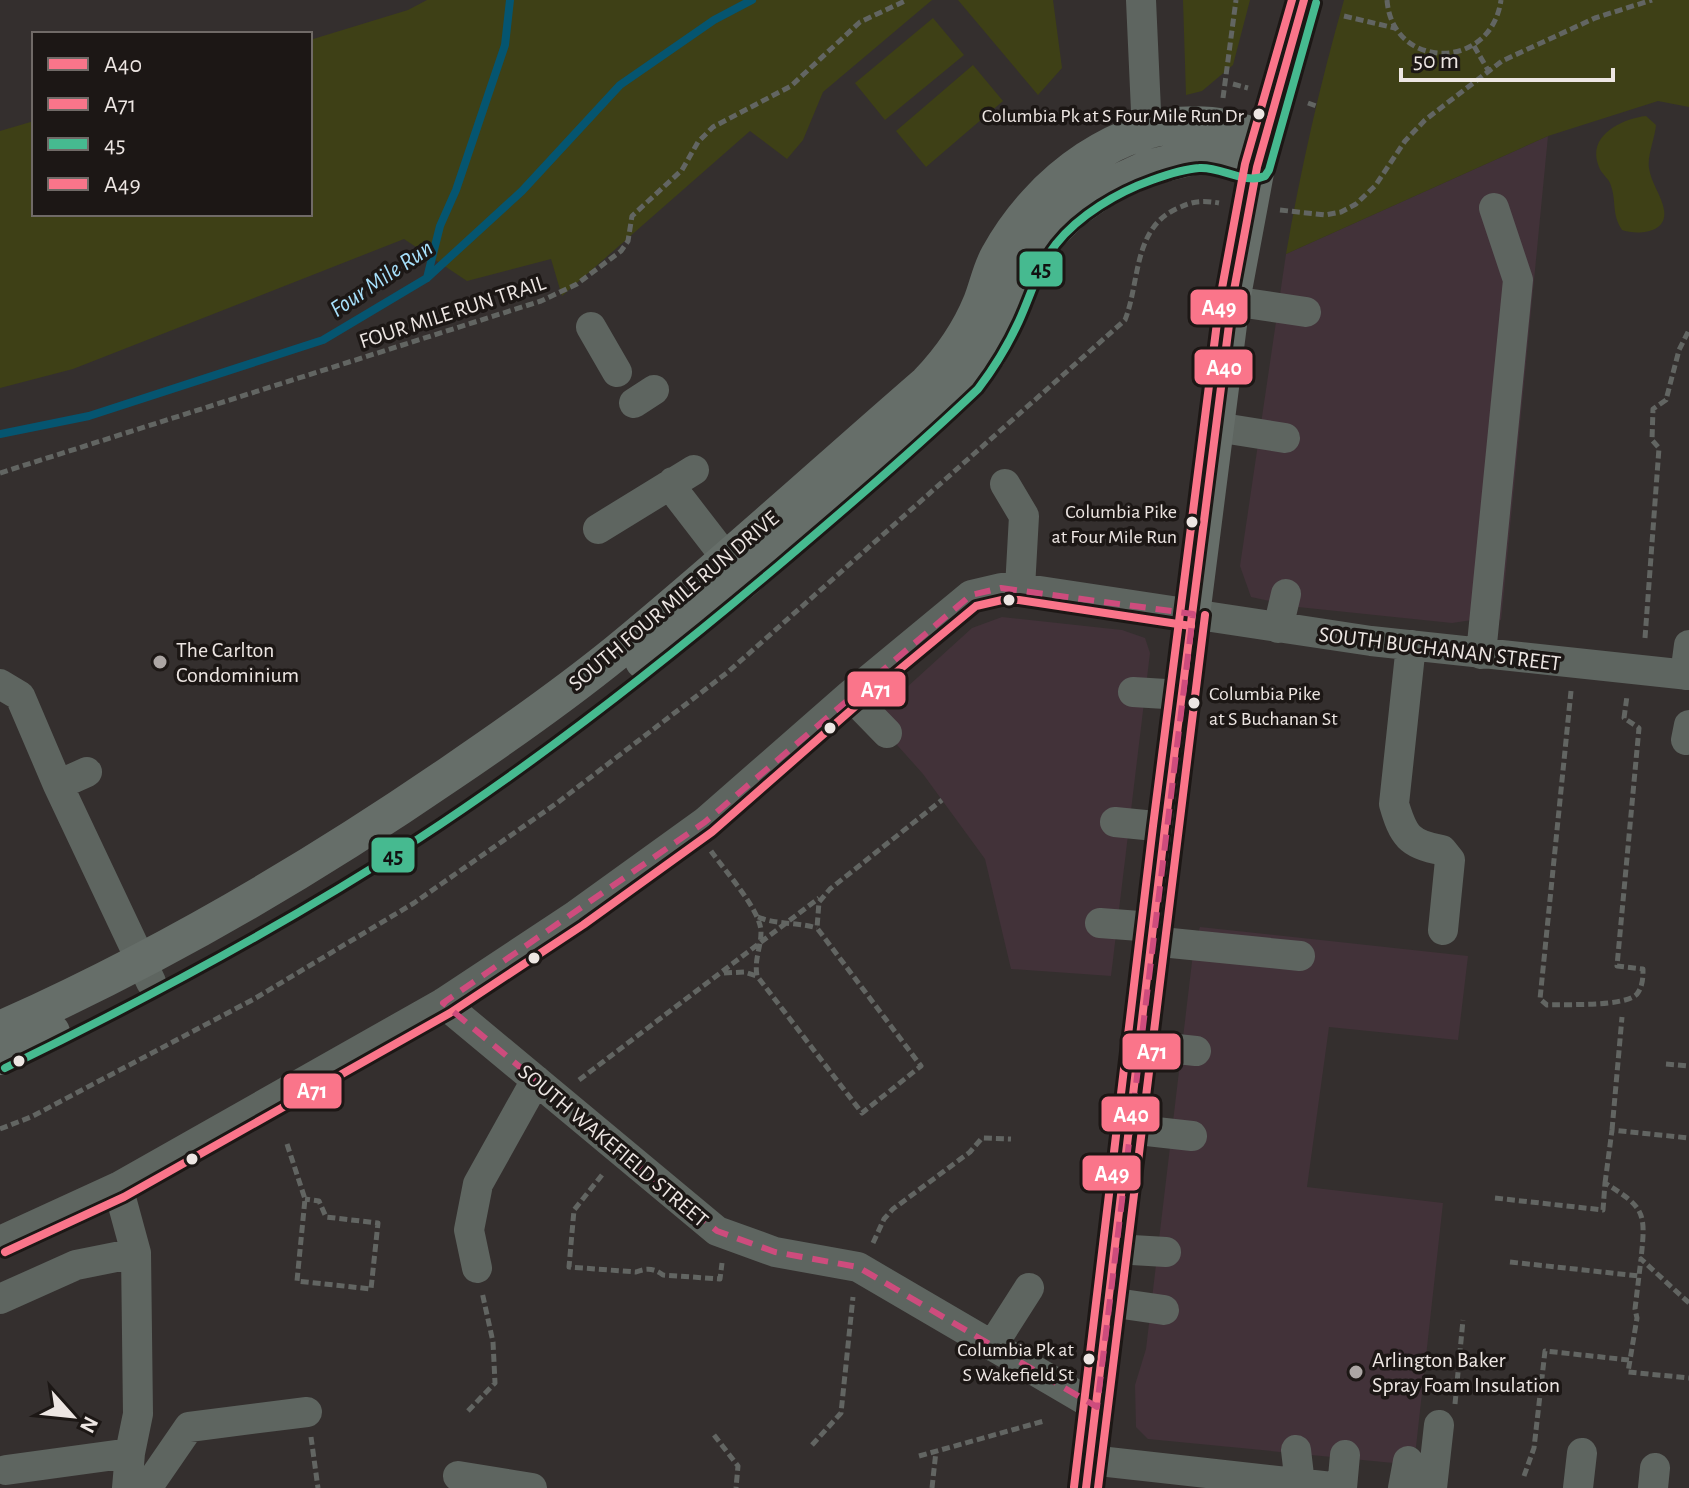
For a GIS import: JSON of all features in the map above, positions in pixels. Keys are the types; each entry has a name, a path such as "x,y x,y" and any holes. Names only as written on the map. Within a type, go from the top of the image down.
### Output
{"main road":[{"path":"1088,1474 1165,827 1232,301 1261,153 1304,0"},
{"name":"SOUTH FOUR MILE RUN DRIVE","path":"735,570 946,363 963,340 996,258 1024,215 1052,185 1092,155 1138,133 1175,126 1213,125 1261,153"},
{"name":"SOUTH FOUR MILE RUN DRIVE","path":"0,1057 146,971 224,916 312,864 507,735 735,570 969,381 988,355 1009,315 1024,274 1047,236 1073,211 1109,186 1148,168 1201,155 1261,153"},
{"name":"SOUTH FOUR MILE RUN DRIVE","path":"0,1029 146,971"}],"street":[{"path":"1141,0 1146,111 1150,131"},
{"path":"1481,654 1518,280 1494,208"},
{"path":"1232,301 1306,312"},
{"path":"591,327 617,372"},
{"path":"1216,427 1285,438"},
{"path":"598,529 684,476 679,497 735,570"},
{"path":"1005,484 1024,516 1020,588"},
{"path":"0,1241 118,1187 443,1003 576,915 705,822 850,695 971,595 1001,588 1020,588 1193,614"},
{"path":"1278,628 1286,594"},
{"name":"SOUTH BUCHANAN STREET","path":"1193,614 1481,654 1687,675"},
{"path":"1411,645 1394,804 1402,829 1420,847 1442,850 1450,860 1443,930"},
{"path":"1687,675 1689,645"},
{"path":"0,684 20,696 58,785 146,971"},
{"path":"1133,692 1182,695"},
{"path":"850,695 887,733"},
{"path":"58,785 87,772"},
{"path":"1115,822 1165,827"},
{"path":"1100,923 1300,956"},
{"name":"SOUTH WAKEFIELD STREET","path":"443,1003 717,1231 775,1252 858,1267 1097,1407"},
{"path":"1139,1045 1196,1051"},
{"path":"477,1268 469,1230 478,1184 536,1080"},
{"path":"1129,1129 1192,1136"},
{"path":"118,1187 136,1253 138,1414 127,1488"},
{"path":"1115,1249 1166,1252"},
{"path":"0,1299 76,1265 136,1253"},
{"path":"992,1346 1029,1288"},
{"path":"1109,1302 1164,1310"},
{"path":"147,1488 189,1427 307,1412"},
{"path":"1432,1488 1447,1417"},
{"path":"1296,1450 1300,1484"},
{"path":"6,1470 130,1453"},
{"path":"1578,1488 1582,1453"},
{"path":"1088,1474 1341,1488 1345,1455"},
{"path":"458,1476 532,1488"}],"path":[{"name":"FOUR MILE RUN TRAIL","path":"0,473 541,301 577,284 621,251 628,241 632,216 682,170 698,142 713,127 791,86 860,22 907,0"},
{"path":"1224,94 1236,0"},
{"path":"1387,0 1401,36 1415,47 1431,53 1461,53 1474,46 1492,28 1501,0"},
{"path":"1293,211 1325,215 1341,212 1356,204 1375,186 1405,141 1425,120 1488,70 1595,18 1652,0"},
{"path":"1344,16 1396,28"},
{"path":"1474,46 1488,70"},
{"path":"0,1129 31,1117 254,999 414,903 557,803 728,672 1125,320 1132,301 1142,248 1150,231 1164,215 1195,200"},
{"path":"1645,638 1659,448 1652,440 1653,409 1666,400 1679,350 1689,330"},
{"path":"1571,691 1540,999 1547,1005 1624,1001 1636,995 1642,982 1643,969 1617,966 1639,728 1624,718 1627,696"},
{"path":"577,1082 759,945 942,800"},
{"path":"710,851 758,917 761,931 755,962 758,976 862,1113 921,1066 817,928 819,902 830,889"},
{"path":"758,917 773,923 817,928"},
{"path":"721,974 731,971 758,976"},
{"path":"1495,1198 1603,1210 1622,1017"},
{"path":"1666,1064 1689,1066"},
{"path":"1612,1130 1689,1138"},
{"path":"873,1243 884,1219 893,1209 970,1152 982,1138 1011,1139"},
{"path":"287,1144 305,1199 297,1281 371,1289 378,1223 326,1217 319,1201 305,1199"},
{"path":"602,1175 574,1210 569,1267 636,1272 645,1269 663,1275 720,1279 722,1261"},
{"path":"1605,1183 1632,1202 1643,1218 1635,1309 1637,1318 1628,1372 1689,1378"},
{"path":"1641,1259 1689,1303"},
{"path":"1510,1262 1639,1276"},
{"path":"468,1411 495,1383 493,1342 477,1268"},
{"path":"812,1445 841,1413 853,1297"},
{"path":"1447,1417 1463,1320"},
{"path":"1524,1476 1534,1448 1545,1351 1629,1360"},
{"path":"307,1412 318,1488"},
{"path":"919,1456 1044,1421"},
{"path":"714,1435 738,1466 736,1488"},
{"path":"932,1488 936,1451"}],"highlighted area":[{"path":"1001,588 1193,614 1097,1407 858,1267 775,1252 717,1231 443,1003 705,822 971,595"}],"shaded area":[{"path":"1548,136 1501,620 1485,618 1452,623 1298,607 1251,597 1240,566 1286,254"},
{"path":"1002,617 1122,630 1145,638 1150,653 1111,976 1011,969 985,859 923,774 873,718 972,628"},
{"path":"1200,927 1468,956 1458,1040 1329,1027 1307,1187 1443,1203 1414,1465 1148,1439 1136,1427 1135,1385 1146,1349 1194,945"}],"green space":[{"path":"427,0 932,0 823,92 803,140 787,159 750,131 562,296 551,259 467,281 404,239 73,369 0,388 0,131 32,122 32,216 312,216 312,39 408,10"},
{"path":"958,0 1053,0 1062,68 1038,95"},
{"path":"1183,0 1250,0 1233,65 1202,91 1186,95"},
{"path":"1344,0 1689,0 1689,107 1658,101 1548,136 1286,254 1312,126"},
{"path":"933,18 964,55 885,120 855,83"},
{"path":"973,65 1003,101 926,167 896,131"},
{"path":"1646,116 1656,125 1649,168 1663,205 1664,218 1650,231 1628,232 1622,230 1616,218 1610,183 1601,171 1596,156 1597,146 1617,125"}],"waterway":[{"path":"427,278 440,226 456,190 505,45 510,0"},
{"name":"Four Mile Run","path":"0,434 89,416 323,340 427,278 522,191 620,85 714,20 752,0"}],"transit line":[{"name":"A49","path":"1074,1487 1220,299 1245,164 1292,0"},
{"name":"A40","path":"1086,1488 1232,301 1257,167 1304,0"},
{"name":"45","path":"5,1068 215,960 368,871 511,775 647,673 829,522 978,389 1010,339 1050,253 1065,233 1088,214 1139,185 1187,170 1207,168 1241,177 1265,176 1316,3"},
{"name":"A71","path":"5,1252 124,1197 450,1013 583,925 712,832 976,606 1019,600 1191,626"},
{"name":"A71","path":"1098,1488 1205,615"}],"place":[{"name":"Columbia Pk at S Four Mile Run Dr","path":"1259,114"},
{"name":"Columbia Pike at Four Mile Run","path":"1192,522"},
{"name":"The Carlton Condominium","path":"160,662"},
{"name":"Columbia Pike at S Buchanan St","path":"1194,703"},
{"name":"Columbia Pk at S Wakefield St","path":"1089,1359"},
{"name":"Arlington Baker Spray Foam Insulation","path":"1356,1372"}]}
